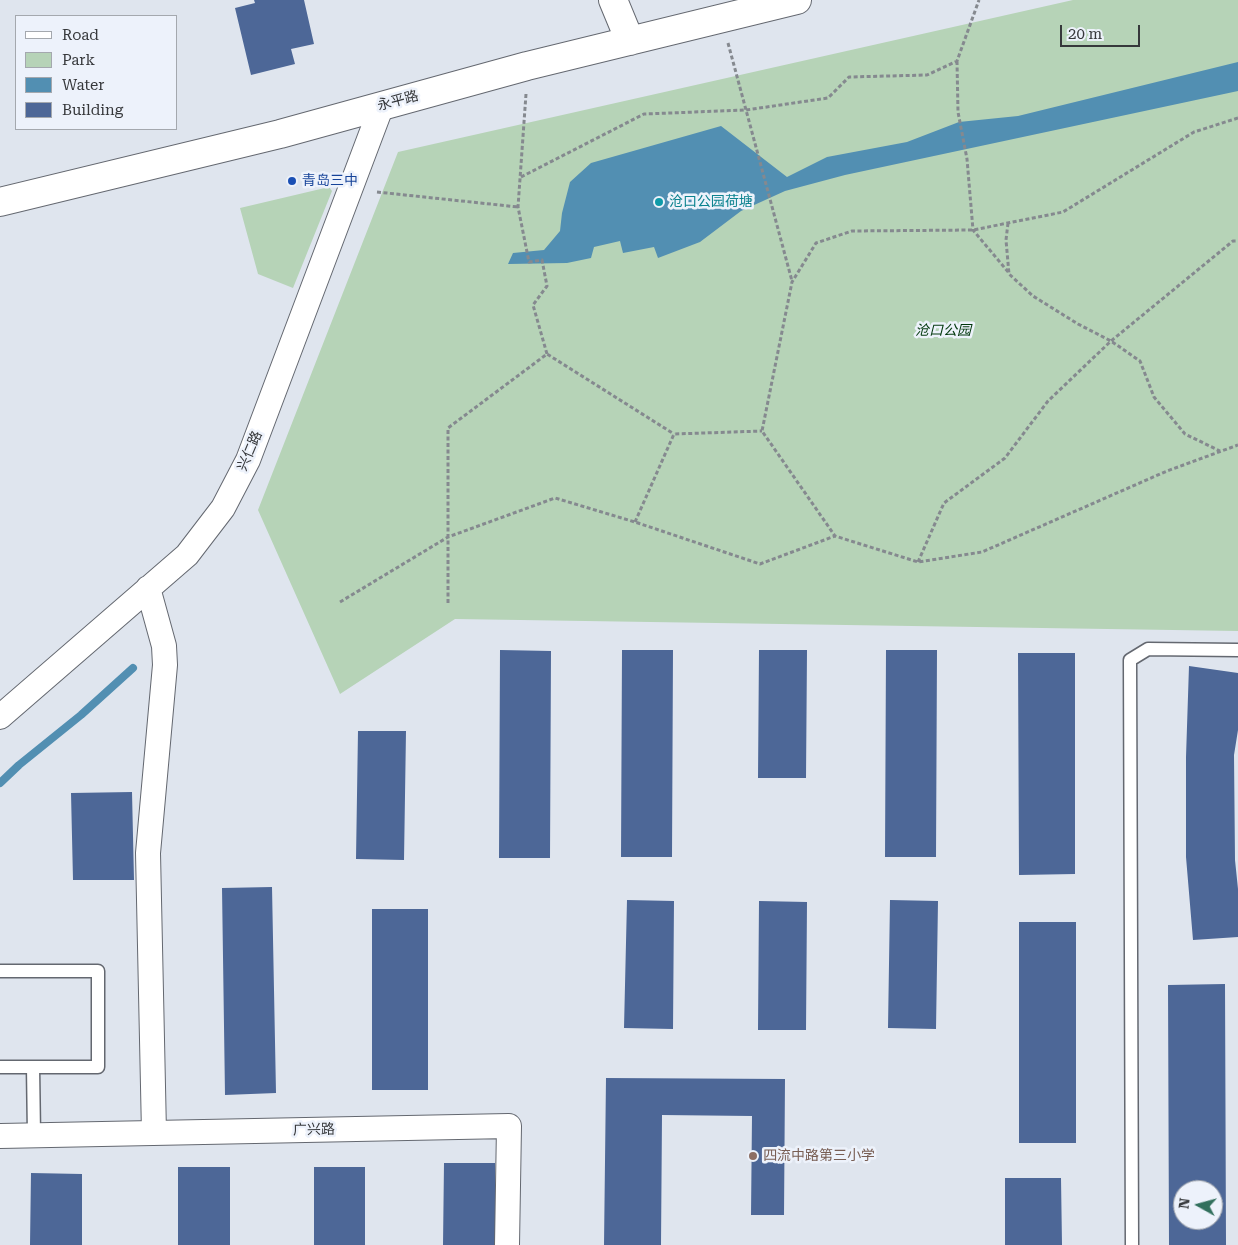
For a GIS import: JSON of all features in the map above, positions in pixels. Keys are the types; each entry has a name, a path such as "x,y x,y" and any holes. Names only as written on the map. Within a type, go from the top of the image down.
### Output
{"main road":[{"path":"613,0 630,41"},
{"name":"永平路","path":"0,202 280,134 528,66 797,0"}],"street":[{"name":"兴仁路","path":"0,718 187,555 223,508 248,460 352,189 382,105"},
{"path":"148,588 164,646 165,665 148,853 154,1133"},
{"name":"广兴路","path":"0,1136 509,1126 507,1245"}],"lane":[{"path":"1132,1245 1130,660 1148,649 1238,650"},
{"path":"0,972 98,971 98,1067 0,1067"},
{"path":"33,1067 34,1135"}],"path":[{"path":"979,0 958,61 958,112 967,159 973,230 1009,274 1033,296 1110,341 1140,361 1154,397 1185,434 1221,452"},
{"path":"722,19 792,282"},
{"path":"521,177 644,114 746,110 828,98 849,77 927,75 958,61"},
{"path":"528,66 518,207 529,262 542,260 547,286 533,305 547,354 674,434 762,430"},
{"path":"835,536 762,430 792,282 816,243 852,231 973,230 1063,212 1194,132 1238,118"},
{"path":"352,189 518,207"},
{"path":"1008,223 1006,240 1009,274"},
{"path":"918,562 944,503 1004,458 1048,401 1110,341 1233,241 1238,241"},
{"path":"448,603 448,428 547,354"},
{"path":"635,522 674,434"},
{"path":"340,602 448,537 555,498 635,522 760,564 835,536 918,562 982,552 1167,471 1238,445"}],"green space":[{"name":"沧口公园","path":"1073,0 1238,0 1238,631 455,619 340,694 258,510 398,152"},
{"path":"329,187 332,191 293,288 258,274 240,208"}],"water":[{"path":"1238,62 1238,91 845,175 785,191 741,211 700,242 658,258 654,247 623,253 620,241 594,247 591,258 567,263 508,264 513,253 544,250 560,231 562,213 570,182 591,163 721,126 787,177 827,157 907,142 959,122 1018,116"}],"building":[{"path":"254,0 304,0 314,44 291,49 295,64 251,75 235,8 255,3"},
{"path":"500,650 551,651 550,858 499,858"},
{"path":"622,650 673,650 672,857 621,857"},
{"path":"759,650 807,650 806,778 758,778"},
{"path":"886,650 937,650 936,857 885,857"},
{"path":"1018,653 1075,653 1075,874 1019,875"},
{"path":"1189,666 1238,673 1238,730 1234,755 1238,937 1193,940 1186,857 1186,757"},
{"path":"358,731 406,731 404,860 356,859"},
{"path":"132,792 134,880 73,880 71,793"},
{"path":"272,887 276,1093 225,1095 222,888"},
{"path":"627,900 674,901 673,1029 624,1028"},
{"path":"890,900 938,901 936,1029 888,1028"},
{"path":"759,901 807,902 806,1030 758,1030"},
{"path":"372,909 428,909 428,1090 372,1090"},
{"path":"1019,922 1076,922 1076,1143 1019,1143"},
{"path":"1225,984 1226,1245 1169,1245 1168,985"},
{"path":"606,1078 785,1079 784,1215 751,1215 752,1116 662,1115 661,1245 604,1245"},
{"path":"444,1163 495,1163 495,1245 443,1245"},
{"path":"178,1167 230,1167 230,1245 178,1245"},
{"path":"314,1167 365,1167 365,1245 314,1245"},
{"path":"31,1173 82,1174 82,1245 30,1245"},
{"path":"1005,1178 1061,1178 1062,1245 1005,1245"}],"waterway":[{"path":"0,783 19,765 81,715 133,668"}],"place":[{"name":"青岛三中","path":"292,181"},
{"name":"沧口公园荷塘","path":"659,202"},
{"name":"四流中路第三小学","path":"753,1156"}]}
